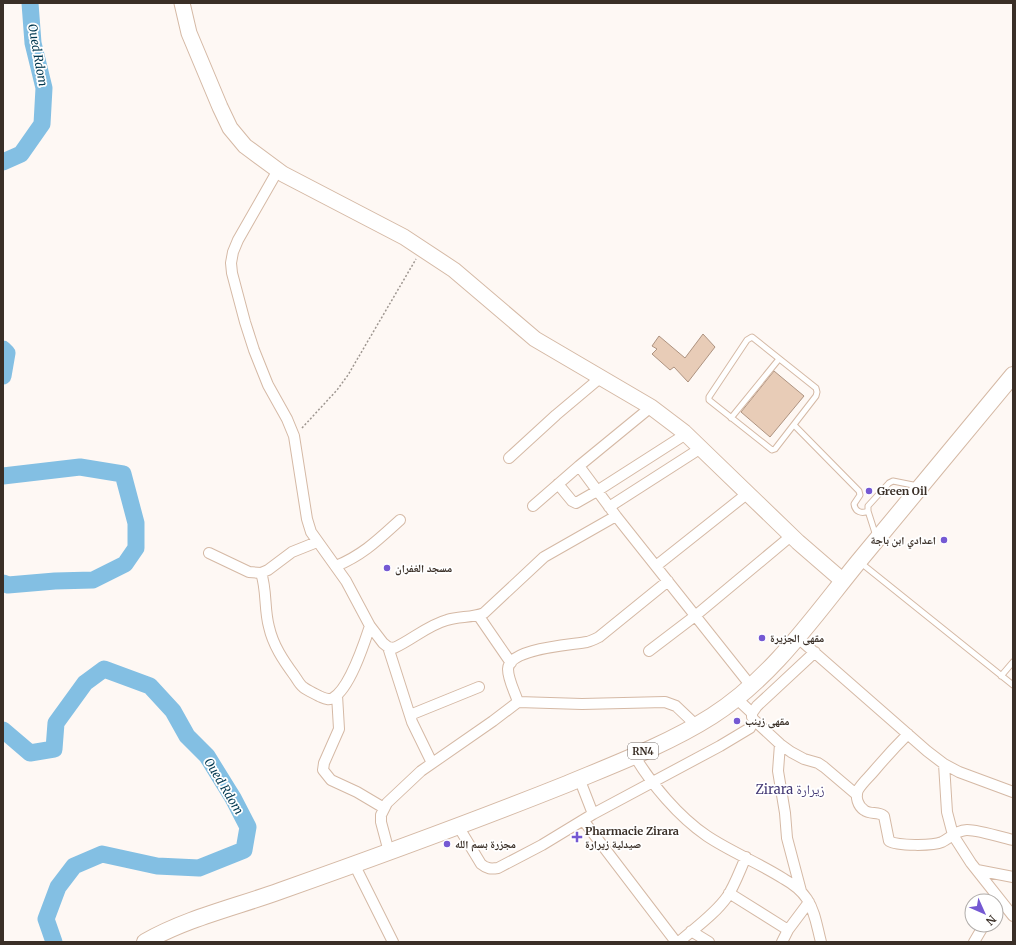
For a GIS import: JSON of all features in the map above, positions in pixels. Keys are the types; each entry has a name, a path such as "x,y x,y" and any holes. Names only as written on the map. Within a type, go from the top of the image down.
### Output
{"main road":[{"name":"RN4","path":"145,942 197,919 279,892 389,852 579,778 634,755 712,716 751,686 798,638 859,561 1013,375"}],"street":[{"path":"182,3 189,33 220,107 230,128 246,146 278,170 404,237 454,270 535,339 651,407 686,434 791,536 843,581"},
{"path":"278,170 238,240 233,252 231,263 232,273 244,322 254,350 268,385 287,419 294,436 307,519 311,532 346,581 370,626 383,643 388,647 394,648 447,620 478,615 484,612 541,559 616,516"},
{"path":"509,458 556,415 600,378"},
{"path":"533,506 651,407"},
{"path":"558,484 572,501 576,503 686,434"},
{"path":"609,507 701,448"},
{"path":"579,466 616,516 751,686"},
{"path":"656,566 748,493"},
{"path":"336,566 350,560 368,549 400,520"},
{"path":"649,651 695,616 791,536"},
{"path":"209,553 249,572 261,573 268,570 292,552 317,542"},
{"path":"261,573 265,584 268,626 273,642 282,660 299,683 310,691 328,699 337,695 355,669 370,626"},
{"path":"518,702 508,668 511,663 535,650 589,642 599,637 668,581"},
{"path":"478,615 511,663"},
{"path":"798,638 927,751 944,764 959,772 1013,792"},
{"path":"388,647 412,722 432,763"},
{"path":"458,826 480,864 485,868 491,869 504,865 542,845 593,814 696,759 750,728 757,706 814,652"},
{"path":"410,715 479,687"},
{"path":"337,695 339,729 324,763 323,770 331,780 357,792 384,808"},
{"path":"736,698 780,744 797,756 824,767 856,795 858,802 864,810 882,814 884,816 888,840 894,844 928,845 940,842 960,831 968,830 1013,840"},
{"path":"389,852 381,822 387,802 421,770 493,721 518,702 582,704 665,702 676,706 696,725"},
{"path":"856,795 866,779 908,734"},
{"path":"780,744 778,770 785,813 787,838 801,892"},
{"path":"634,755 652,782 678,811 695,827 708,837 774,872 796,886 809,902 816,921 821,942"},
{"path":"944,764 947,812 953,835 991,893"},
{"path":"579,778 593,814"},
{"path":"584,820 677,942 717,908 729,893 746,857"},
{"path":"354,864 393,942"},
{"path":"977,870 1013,877"},
{"path":"729,893 788,930"},
{"path":"782,942 788,930 809,902"},
{"path":"1004,907 1013,916"},
{"path":"691,931 709,942"},
{"path":"974,942 979,933"}],"lane":[{"path":"752,337 779,359 816,388 817,392 816,396 794,425 775,449 772,450 712,403 709,397 747,340 752,337"},
{"path":"731,418 779,359"},
{"path":"794,425 859,491 860,495 854,504 854,507 861,513 868,511"},
{"path":"877,540 868,511 868,506 889,483 893,481 920,487"},
{"path":"859,561 1013,685"},
{"path":"1001,676 1013,662"}],"path":[{"path":"294,436 337,390 348,375 422,249"}],"building":[{"path":"703,334 715,347 688,382 674,367 670,370 652,354 657,349 652,346 659,336 685,358"},
{"path":"774,371 804,396 770,437 741,412"}],"waterway":[{"name":"Oued Rdom","path":"3,162 21,154 42,124 44,88 33,43 30,3"},
{"name":"Oued Rdom","path":"3,349 7,353 3,376"},
{"name":"Oued Rdom","path":"3,476 80,467 123,474 136,523 136,548 125,564 93,580 55,581 8,585 3,583"},
{"name":"Oued Rdom","path":"3,730 30,753 54,749 56,723 85,683 104,669 150,686 173,711 187,736 207,756 233,798 248,827 244,850 199,868 157,866 102,854 74,866 58,887 46,919 54,942"}],"place":[{"name":"Green Oil","path":"869,491"},
{"name":"اعدادي ابن باجة","path":"944,540"},
{"name":"مسجد الغفران","path":"387,568"},
{"name":"مقهى الجزيرة","path":"762,638"},
{"name":"مقهى زينب","path":"737,721"},
{"name":"Pharmacie Zirara صيدلية زيرارة","path":"577,837"},
{"name":"مجزرة بسم الله","path":"447,844"}],"district":[{"name":"Zirara زيرارة","path":"790,789"}]}
